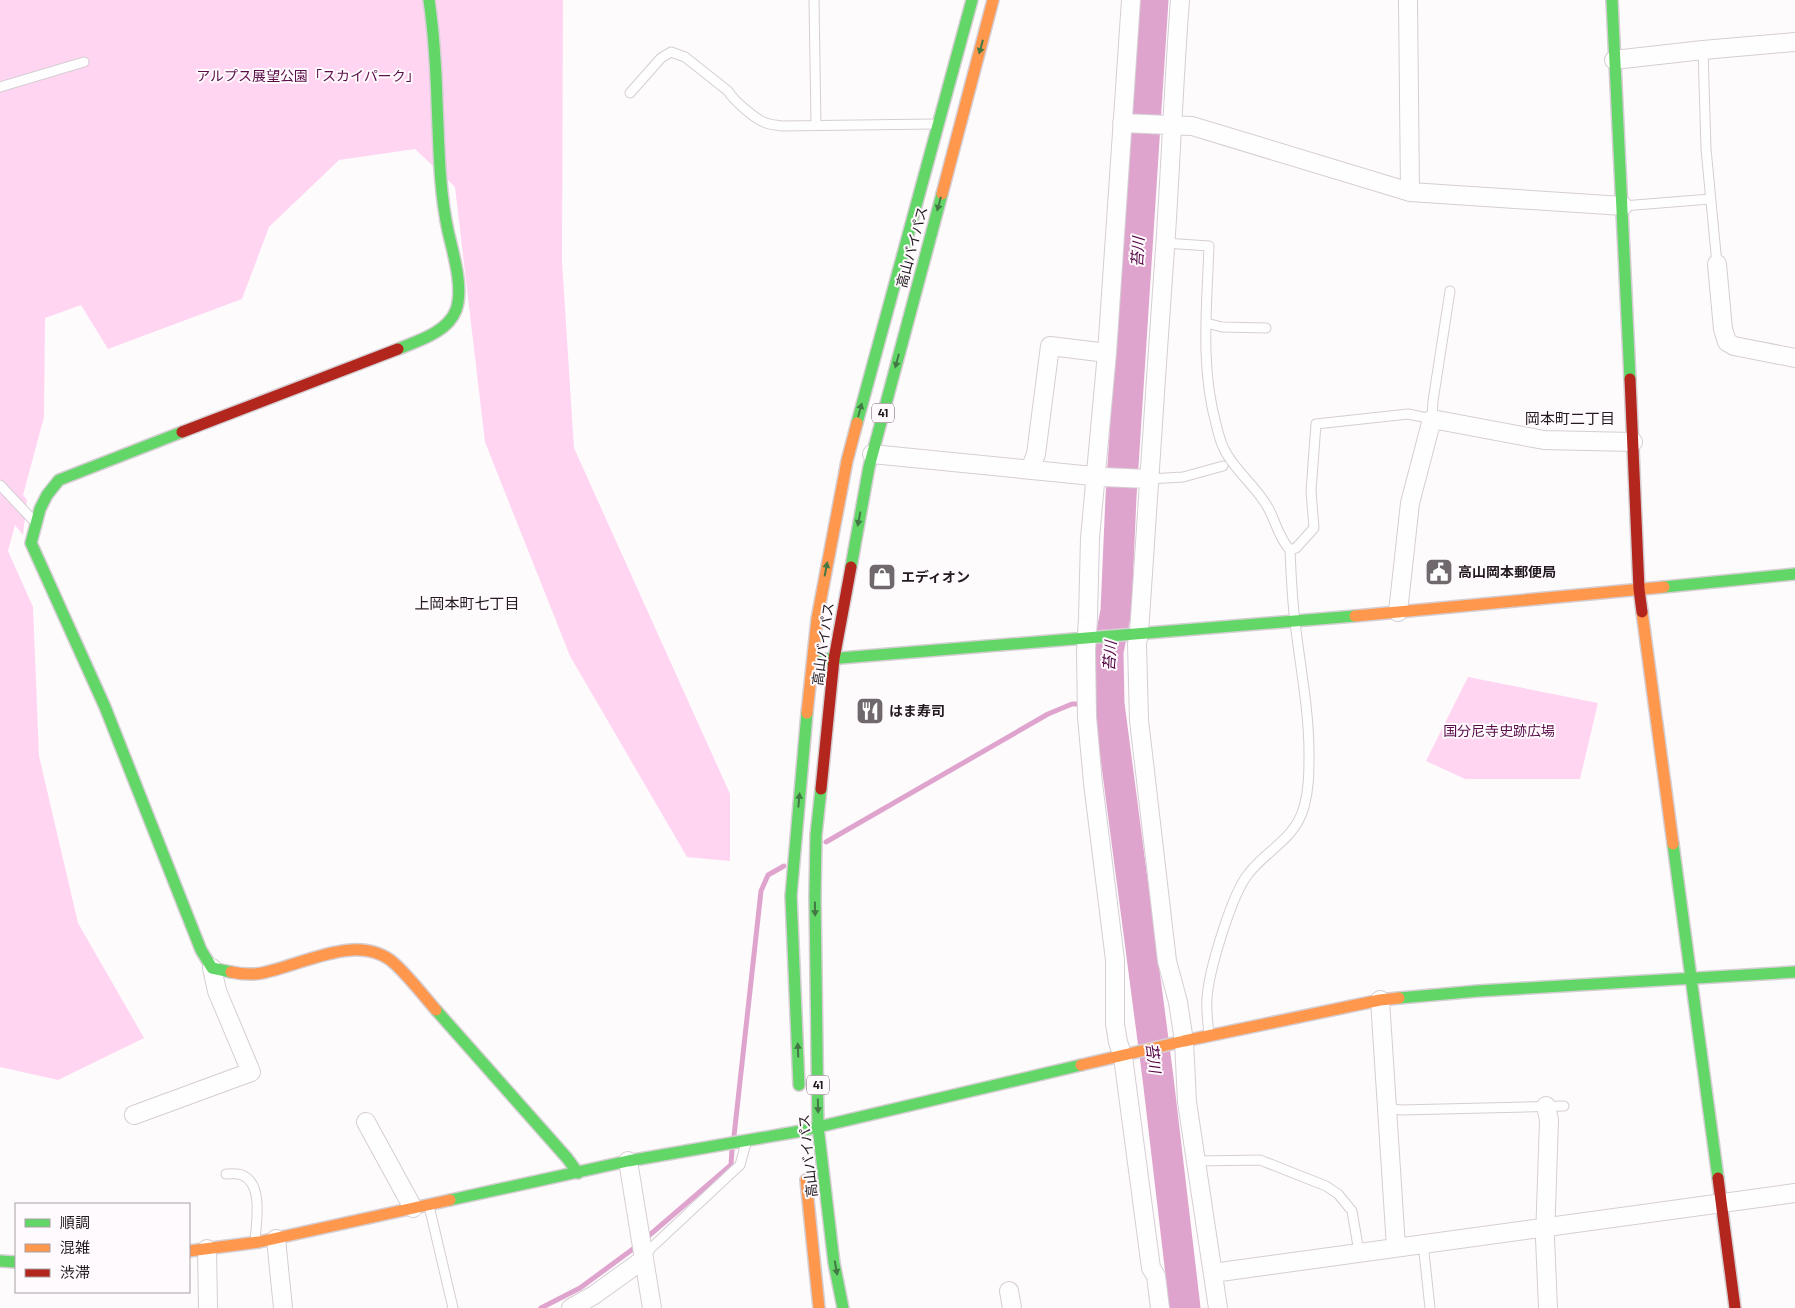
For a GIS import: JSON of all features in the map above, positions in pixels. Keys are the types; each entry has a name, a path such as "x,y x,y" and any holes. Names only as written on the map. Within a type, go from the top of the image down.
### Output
{"main road":[{"path":"429,0 436,52 442,197 458,286 458,304 455,314 448,322 426,338 59,480 45,496 35,522 32,543 105,707 201,950 212,968 231,973 260,973 351,950 367,950 384,955 396,964 567,1158 578,1173"},
{"name":"高山バイパス","path":"800,1092 791,896 811,660 817,619 847,462 972,0"},
{"name":"高山バイパス","path":"843,1308 834,1263 818,1127 816,835 834,659 872,454 993,0"},
{"path":"1612,0 1623,206 1639,590 1735,1308"},
{"path":"811,660 1398,612 1795,574"},
{"path":"190,1251 276,1239 628,1161 802,1131 1180,1042 1380,1000 1478,991 1795,972"},
{"name":"高山バイパス","path":"805,1170 819,1308"},
{"path":"0,1261 15,1262"}],"street":[{"path":"1131,0 1125,123 1099,476 1090,546 1086,693 1094,792 1115,960 1115,1024 1118,1042 1128,1055 1151,1268 1156,1276 1160,1308"},
{"path":"1180,0 1169,126 1165,243 1145,479 1135,634 1137,644 1138,720 1167,961 1178,1002 1180,1042 1187,1102 1218,1308"},
{"path":"1408,0 1410,192"},
{"path":"1614,60 1795,42"},
{"path":"1125,123 1192,126 1410,192 1623,206"},
{"path":"1717,264 1723,329 1727,342 1734,346 1795,358"},
{"path":"1030,470 1036,454 1050,346 1107,353"},
{"path":"1398,612 1410,503 1432,419 1544,440 1633,442"},
{"path":"872,454 1030,470 1145,479"},
{"path":"134,1115 251,1072 217,990 212,968"},
{"path":"1380,1000 1396,1247"},
{"path":"1546,1106 1549,1120 1545,1238 1548,1308"},
{"path":"366,1122 421,1207"},
{"path":"628,1161 652,1308"},
{"path":"1213,1273 1795,1193"},
{"path":"276,1239 283,1308"},
{"path":"206,1249 208,1308"},
{"path":"571,1308 594,1295 643,1256"}],"lane":[{"path":"814,0 816,125"},
{"path":"1703,50 1706,149 1717,264"},
{"path":"630,94 661,58 671,52 685,56 721,85 758,119 773,125 937,124"},
{"path":"0,87 84,62"},
{"path":"1623,206 1710,199"},
{"path":"1165,243 1209,246 1205,350 1213,412 1223,447 1230,461 1268,506 1283,542 1290,550 1295,621 1309,730 1309,779 1301,816 1291,834 1250,872 1239,887 1210,980 1207,998 1209,1036"},
{"path":"1290,550 1296,548 1314,528 1311,491 1316,424 1408,414 1432,419 1450,291"},
{"path":"1206,323 1222,327 1266,328"},
{"path":"1145,479 1183,477 1223,466"},
{"path":"0,485 35,522"},
{"path":"1387,1108 1401,1110 1564,1106"},
{"path":"643,1256 740,1165 746,1140"},
{"path":"1196,1161 1260,1160 1326,1186 1338,1194 1352,1211 1359,1252"},
{"path":"226,1174 241,1174 254,1185 256,1190 257,1217 255,1243"},
{"path":"421,1207 452,1308"},
{"path":"1423,1243 1430,1308"}],"green space":[{"name":"アルプス展望公園「スカイパーク」","path":"0,0 563,0 562,262 574,448 730,794 730,861 687,857 570,656 485,442 455,187 415,149 339,160 269,227 242,299 108,349 81,305 45,318 44,417 23,495 27,500 23,535 15,525 8,551 33,607 39,756 78,923 144,1038 58,1080 0,1067"},
{"name":"国分尼寺史跡広場","path":"1468,677 1598,703 1580,779 1465,779 1426,761"}],"waterway":[{"name":"苔川","path":"1153,0 1121,497 1116,611 1108,652 1109,704 1158,1078 1185,1308"},
{"path":"826,842 1048,714 1072,704 1109,704"},
{"path":"734,1136 761,891 768,875 784,866"},
{"path":"645,1239 731,1165 732,1149"},
{"path":"541,1308 580,1288 637,1246"}],"traffic: fast":[{"path":"398,349 432,335 446,324 456,310 459,291 441,183 435,64 429,0"},
{"path":"857,423 972,0"},
{"path":"1612,0 1630,379"},
{"path":"851,567 869,467 942,194"},
{"path":"182,432 59,480 47,495 40,509 31,543 105,707 201,950 212,968 231,972"},
{"path":"1664,587 1795,574"},
{"path":"816,660 1355,616"},
{"path":"799,1085 791,896 807,713"},
{"path":"821,789 816,835 815,897 818,1127 834,1263 843,1308"},
{"path":"1673,844 1718,1178"},
{"path":"1399,998 1478,991 1795,972"},
{"path":"436,1010 567,1158 578,1173"},
{"path":"450,1200 628,1161 801,1131 1081,1065"},
{"path":"0,1261 15,1262"}],"traffic: slow":[{"path":"942,194 993,0"},
{"path":"807,713 817,619 847,461 857,423"},
{"path":"1355,616 1664,587"},
{"path":"1642,612 1673,844"},
{"path":"231,972 246,974 262,973 330,953 365,950 381,955 395,964 436,1010"},
{"path":"1081,1065 1184,1041 1380,1000 1399,998"},
{"path":"806,1180 819,1308"},
{"path":"190,1251 259,1242 450,1200"}],"traffic: jam":[{"path":"182,432 398,349"},
{"path":"1630,379 1639,589 1642,612"},
{"path":"821,789 834,659 851,567"},
{"path":"1718,1178 1735,1308"}],"place":[{"name":"高山岡本郵便局","path":"1439,572"},
{"name":"エディオン","path":"882,577"},
{"name":"はま寿司","path":"870,711"}],"district":[{"name":"岡本町二丁目","path":"1570,419"},
{"name":"上岡本町七丁目","path":"467,604"}]}
